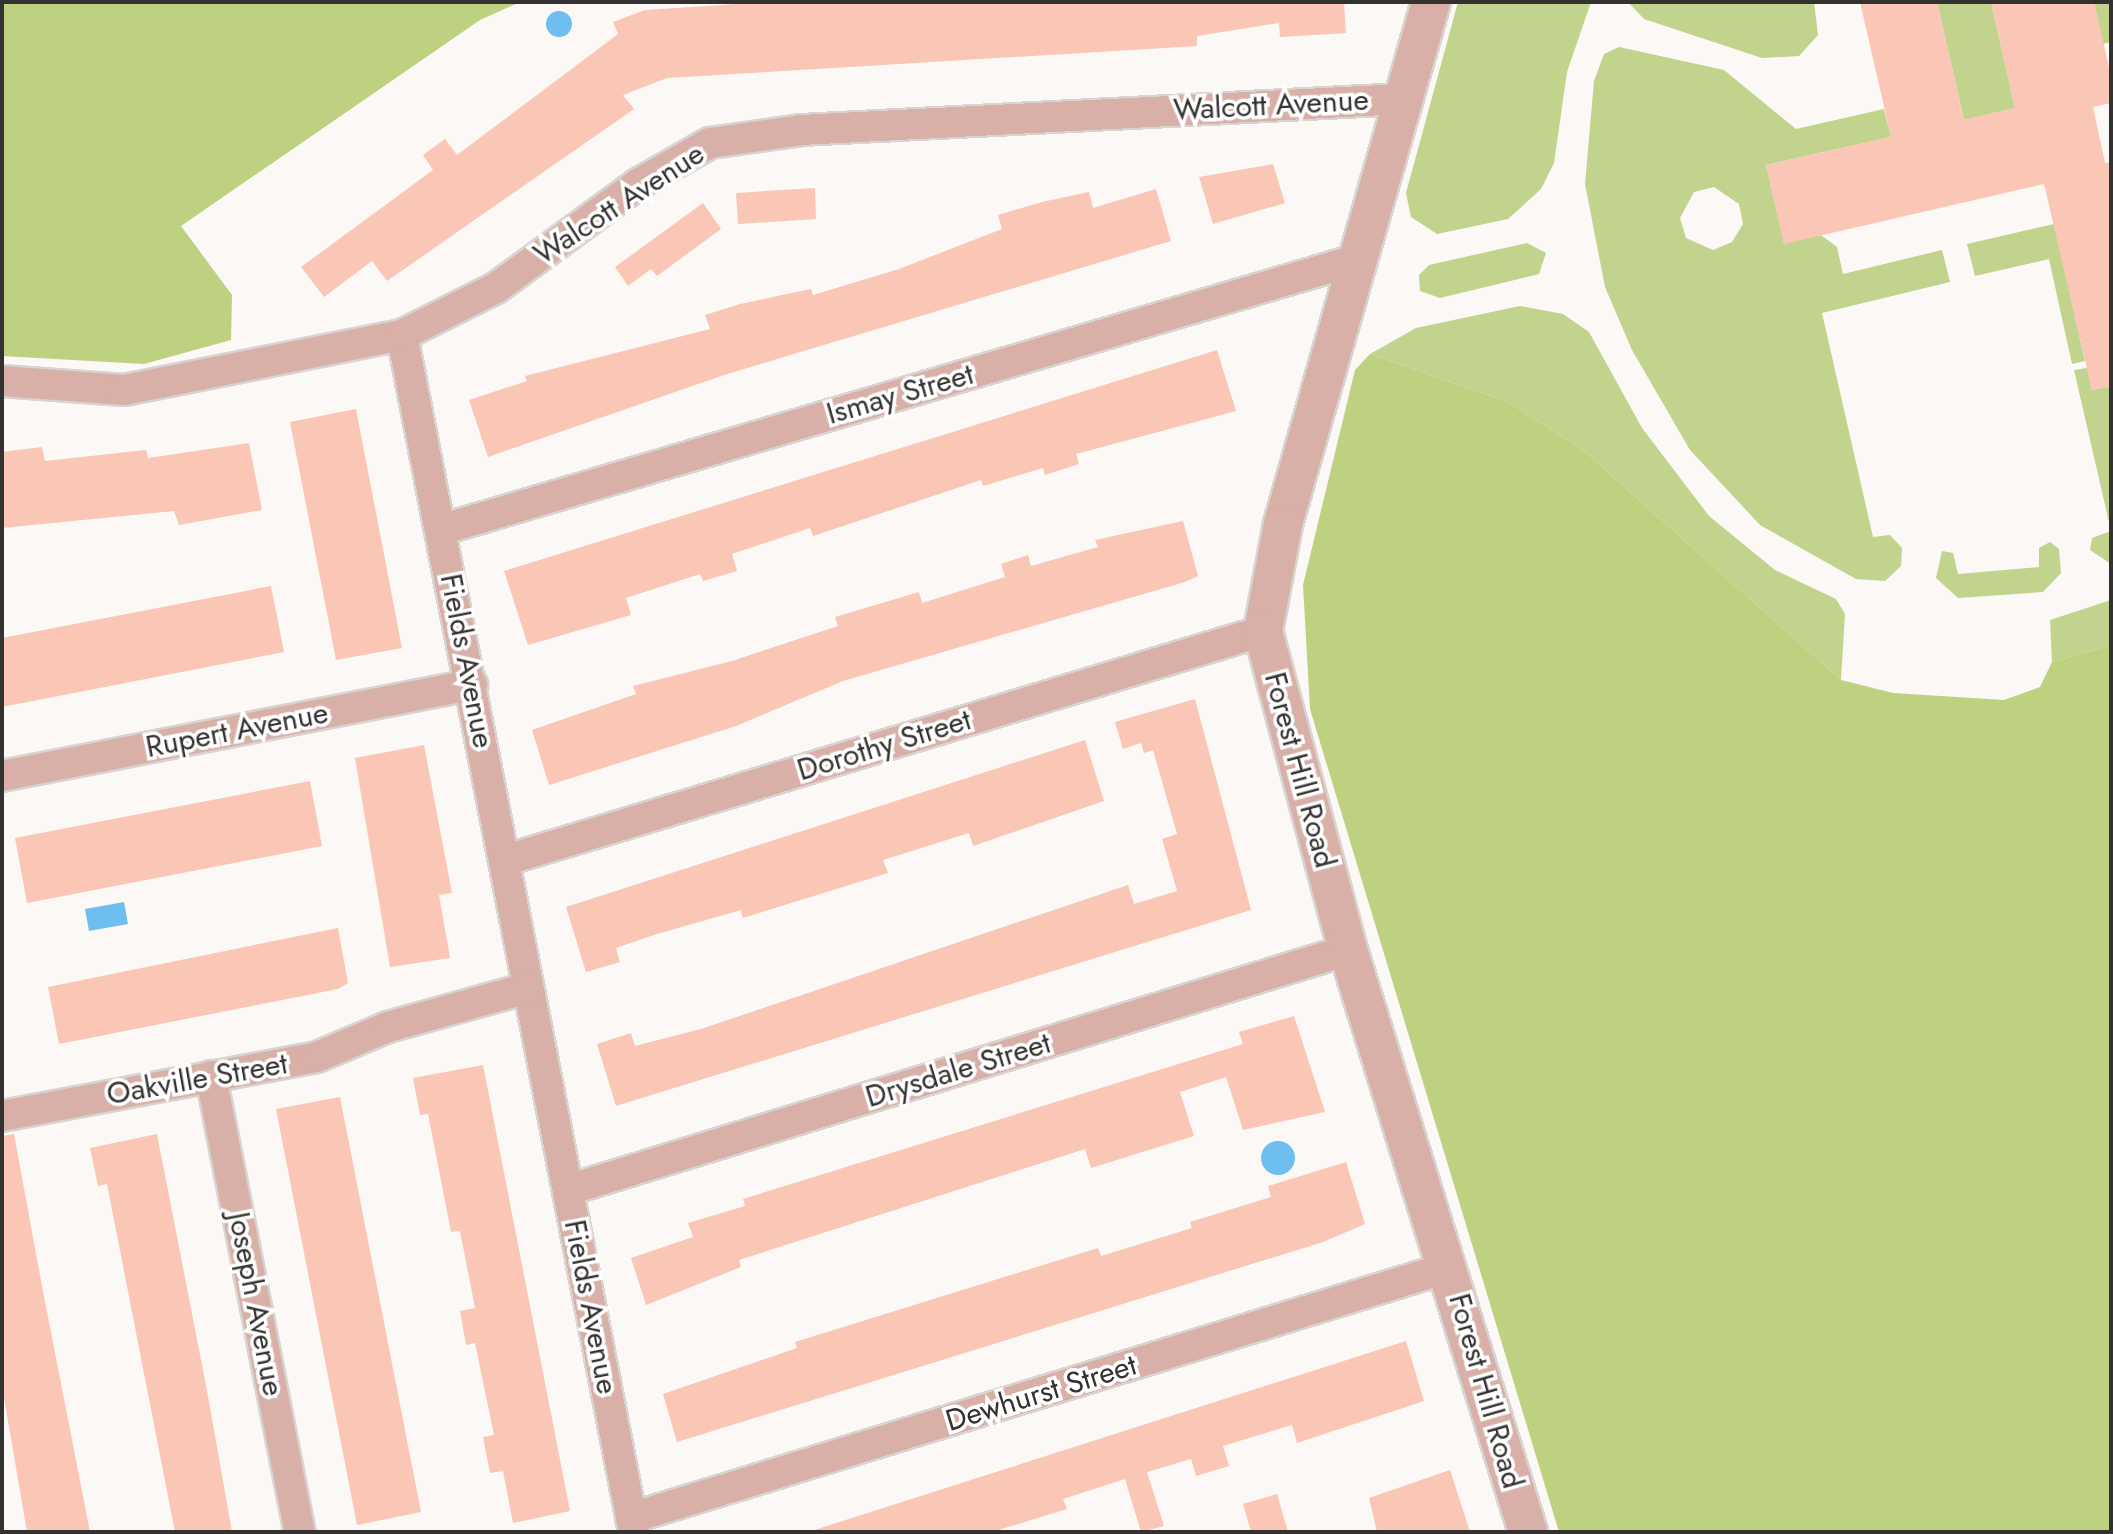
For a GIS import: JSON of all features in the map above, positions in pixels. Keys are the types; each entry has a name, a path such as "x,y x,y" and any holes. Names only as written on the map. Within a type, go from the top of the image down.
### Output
{"street":[{"name":"Forest Hill Road","path":"1431,2 1283,524 1263,631 1348,950 1450,1267 1528,1532"},
{"name":"Walcott Avenue","path":"2,381 124,390 402,335 496,288 638,184 710,143 801,130 1403,99"},
{"name":"Ismay Street","path":"440,530 1359,259"},
{"name":"Fields Avenue","path":"402,335 633,1525"},
{"name":"Dorothy Street","path":"506,860 1263,631"},
{"name":"Rupert Avenue","path":"2,776 472,685"},
{"name":"Drysdale Street","path":"568,1190 1348,950"},
{"name":"Oakville Street","path":"2,1116 317,1057 388,1027 528,988"},
{"name":"Joseph Avenue","path":"211,1076 300,1532"},
{"name":"Dewhurst Street","path":"633,1525 1450,1267"}],"green space":[{"path":"2,2 520,2 480,20 181,226 232,295 231,340 144,364 2,356"},
{"path":"1458,2 1591,2 1567,72 1554,163 1541,189 1508,219 1437,234 1411,217 1406,193"},
{"path":"1628,2 1814,2 1818,35 1799,56 1762,58 1644,19"},
{"path":"1937,2 1991,2 2015,108 1964,120"},
{"path":"2094,2 2111,2 2111,42 2103,44"},
{"path":"1619,47 1724,70 1796,129 1884,109 1891,137 1766,165 1784,243 1821,235 1837,247 1843,274 1942,250 1950,282 1822,313 1873,537 1890,535 1902,548 1901,566 1885,581 1856,579 1760,525 1690,450 1632,350 1605,287 1585,184 1594,81 1604,54","holes":["1714,187 1739,204 1743,224 1732,242 1713,250 1686,238 1680,218 1694,192"]},
{"path":"2054,224 2085,361 2072,364 2049,259 1975,276 1967,244"},
{"path":"1527,243 1546,253 1539,274 1440,298 1420,291 1419,275 1429,265"},
{"path":"1520,306 1563,314 1589,332 1642,428 1709,516 1775,570 1836,599 1845,614 1841,680 1584,451 1508,402 1370,354 1416,328"},
{"path":"1370,354 1508,402 1584,451 1841,680 1893,693 2004,700 2040,687 2052,662 2111,645 2111,1532 1559,1532 1310,709 1303,585 1355,370"},
{"path":"2087,368 2092,390 2111,386 2111,531 2074,370"},
{"path":"2111,531 2111,564 2090,550 2092,538"},
{"path":"2050,542 2059,549 2061,573 2043,592 1958,598 1936,578 1942,551 1953,553 1958,574 2039,567 2039,548"},
{"path":"2111,600 2111,645 2052,662 2050,620"}],"water":[{"path":"559,11 568,15 572,24 568,33 559,37 550,33 546,24 550,15"},
{"path":"124,902 128,924 89,931 85,909"},
{"path":"1278,1141 1290,1146 1295,1158 1290,1170 1278,1175 1266,1170 1261,1158 1266,1146"}],"building":[{"path":"766,2 1344,2 1346,33 1280,37 1279,23 1197,36 1197,46 667,78 623,95 634,109 387,281 372,261 324,297 301,267 433,170 423,155 445,139 457,155 618,34 613,22 645,10"},
{"path":"1860,2 1937,2 1964,120 2015,108 1991,2 2094,2 2111,76 2111,103 2093,107 2105,163 2111,162 2111,386 2092,390 2044,184 1784,244 1766,165 1891,137"},
{"path":"1273,164 1285,203 1213,224 1199,177"},
{"path":"815,188 816,219 738,224 736,193"},
{"path":"1156,189 1171,241 724,375 488,457 469,400 527,381 525,376 710,329 705,315 740,304 811,289 813,295 899,269 1002,229 998,215 1089,192 1093,208"},
{"path":"703,203 721,229 657,276 651,269 628,286 615,267"},
{"path":"1217,350 1236,411 1076,454 1079,464 1045,475 1043,468 983,486 981,480 813,536 810,528 732,554 737,571 703,581 700,574 626,598 631,615 528,645 504,571"},
{"path":"356,409 402,648 336,660 290,422"},
{"path":"249,443 262,510 179,525 174,511 2,528 2,452 42,447 45,461 146,450 148,458"},
{"path":"1183,521 1198,576 1185,582 843,681 736,726 549,785 532,730 636,694 633,686 732,661 838,626 835,617 919,592 922,603 1005,577 1001,564 1028,555 1031,566 1098,547 1095,540"},
{"path":"271,586 284,652 2,707 2,638"},
{"path":"1195,699 1251,910 616,1106 597,1044 631,1033 635,1046 701,1029 1128,885 1134,904 1177,891 1162,839 1177,834 1153,750 1144,753 1141,743 1123,749 1115,722"},
{"path":"1085,740 1104,801 973,846 969,833 883,860 888,873 743,918 741,910 657,934 616,948 620,962 586,972 566,907"},
{"path":"424,745 452,893 439,895 450,958 390,967 355,758"},
{"path":"310,781 322,846 27,903 15,838"},
{"path":"338,928 348,983 338,989 59,1044 48,987"},
{"path":"1294,1016 1325,1112 1243,1130 1226,1077 1180,1092 1194,1136 1091,1168 1085,1149 739,1260 741,1267 646,1305 631,1258 693,1237 688,1223 745,1206 743,1199 1243,1044 1239,1032"},
{"path":"483,1065 570,1511 513,1523 503,1471 490,1473 483,1437 494,1435 475,1343 466,1345 460,1311 475,1308 460,1231 451,1232 428,1114 420,1115 413,1078"},
{"path":"340,1097 421,1512 357,1525 276,1109"},
{"path":"14,1134 90,1532 27,1532 2,1386 2,1136"},
{"path":"157,1134 232,1532 175,1532 107,1184 98,1186 90,1148"},
{"path":"1346,1162 1365,1224 1323,1242 677,1442 663,1394 797,1348 795,1342 1098,1248 1101,1256 1192,1228 1190,1222 1271,1197 1268,1186"},
{"path":"1406,1341 1424,1401 1297,1443 1292,1425 1223,1446 1229,1466 1196,1476 1191,1459 1147,1472 1164,1526 1141,1532 1125,1479 1063,1499 1067,1509 992,1532 808,1532"},
{"path":"1450,1470 1470,1532 1377,1532 1369,1498"},
{"path":"1277,1494 1288,1532 1251,1532 1243,1504"}]}
